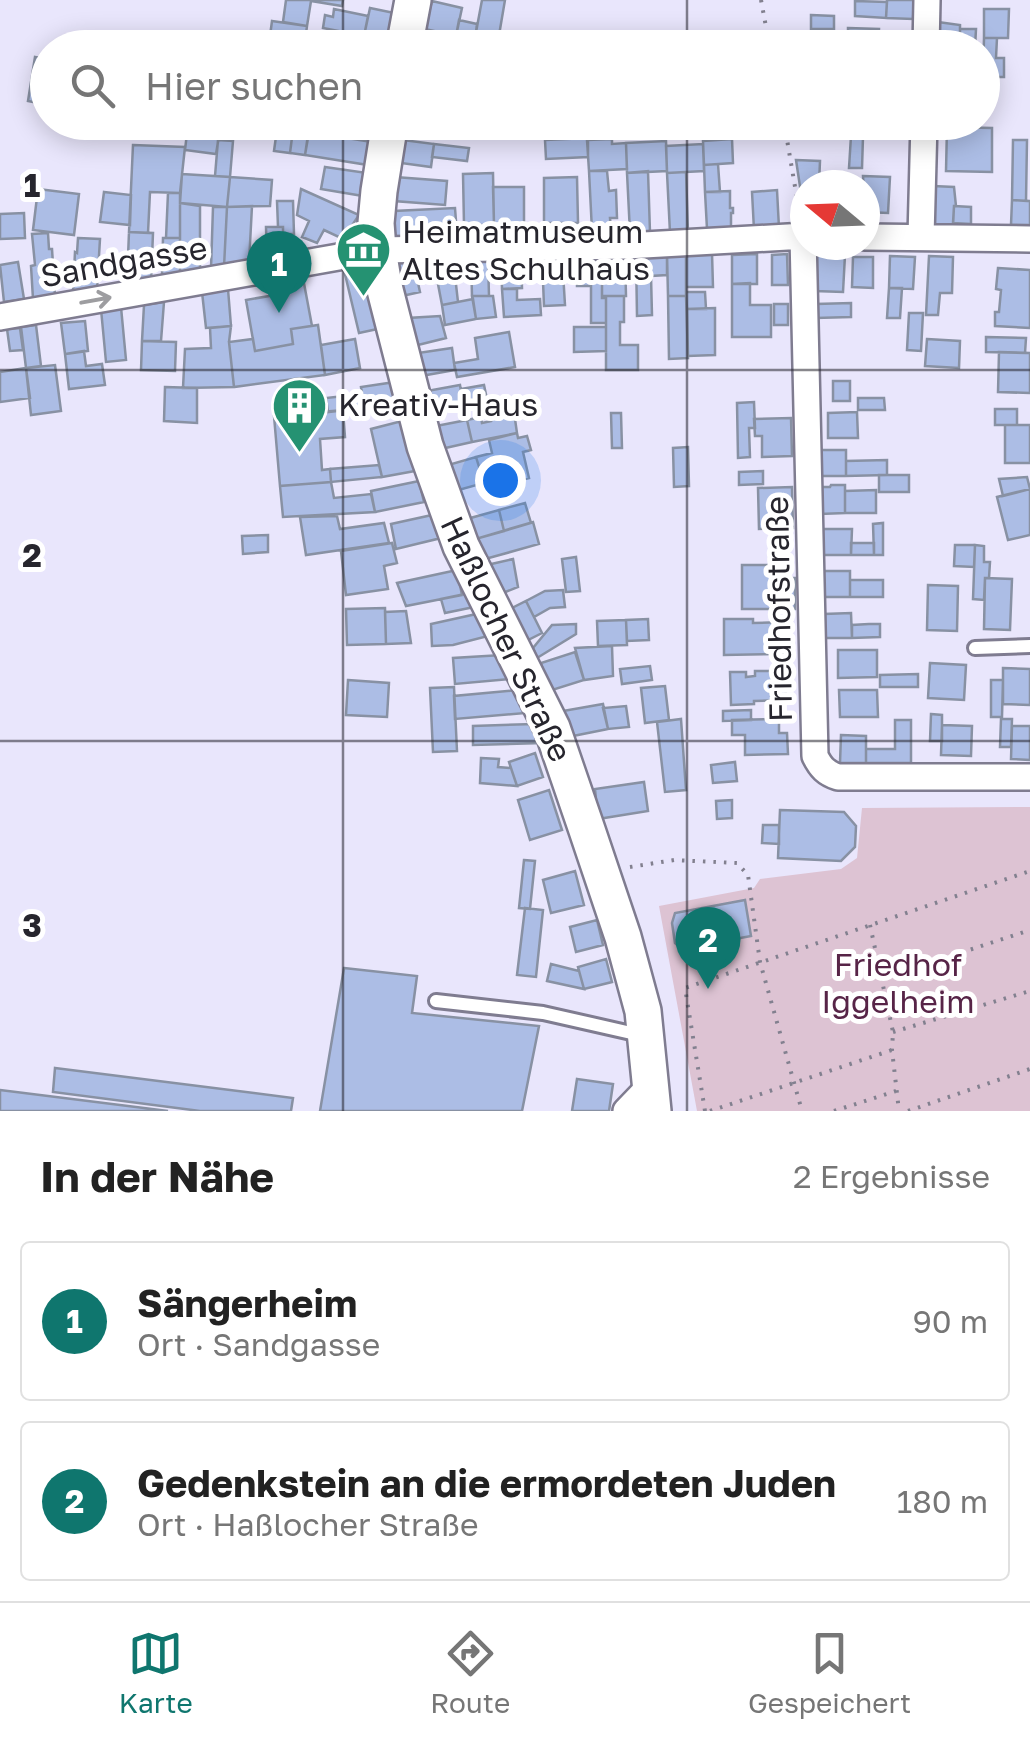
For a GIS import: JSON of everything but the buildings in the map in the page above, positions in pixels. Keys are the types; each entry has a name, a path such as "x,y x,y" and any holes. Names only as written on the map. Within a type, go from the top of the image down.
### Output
{"main road":[{"path":"408,30 414,0"},
{"name":"Haßlocher Straße","path":"387,140 378,191 378,250 408,380 442,500 552,728 601,872 643,1011 652,1098"}],"street":[{"path":"926,30 927,0"},
{"path":"921,237 924,140"},
{"name":"Sandgasse","path":"0,318 378,250 626,246 790,237"},
{"path":"880,237 1030,239"},
{"name":"Friedhofstraße","path":"805,260 815,756 827,773 838,777 1030,777"},
{"name":"Haßlocher Straße","path":"626,1111 652,1098"}],"lane":[{"path":"975,648 1030,646"},
{"path":"436,1001 543,1013 646,1036"}],"path":[{"path":"761,0 767,30"},
{"path":"787,140 792,170"},
{"path":"601,872 674,860 738,863 748,875 760,962 802,1111"},
{"path":"892,1050 707,1111 685,988 1030,871"},
{"path":"870,925 893,1032 899,1111"},
{"path":"881,979 1030,930"},
{"path":"893,1032 1030,991"},
{"path":"908,1111 1030,1068"},
{"path":"834,1111 896,1090"}],"green space":[{"name":"Friedhof Iggelheim","path":"1030,807 1030,1111 697,1111 659,906 754,888 760,879 841,869 857,858 862,808"}],"place":[{"name":"Heimatmuseum Altes Schulhaus","path":"363,299"},
{"name":"Sängerheim","path":"279,313"},
{"name":"Kreativ-Haus","path":"299,454"},
{"name":"Gedenkstein an die ermordeten Juden","path":"708,989"}]}
